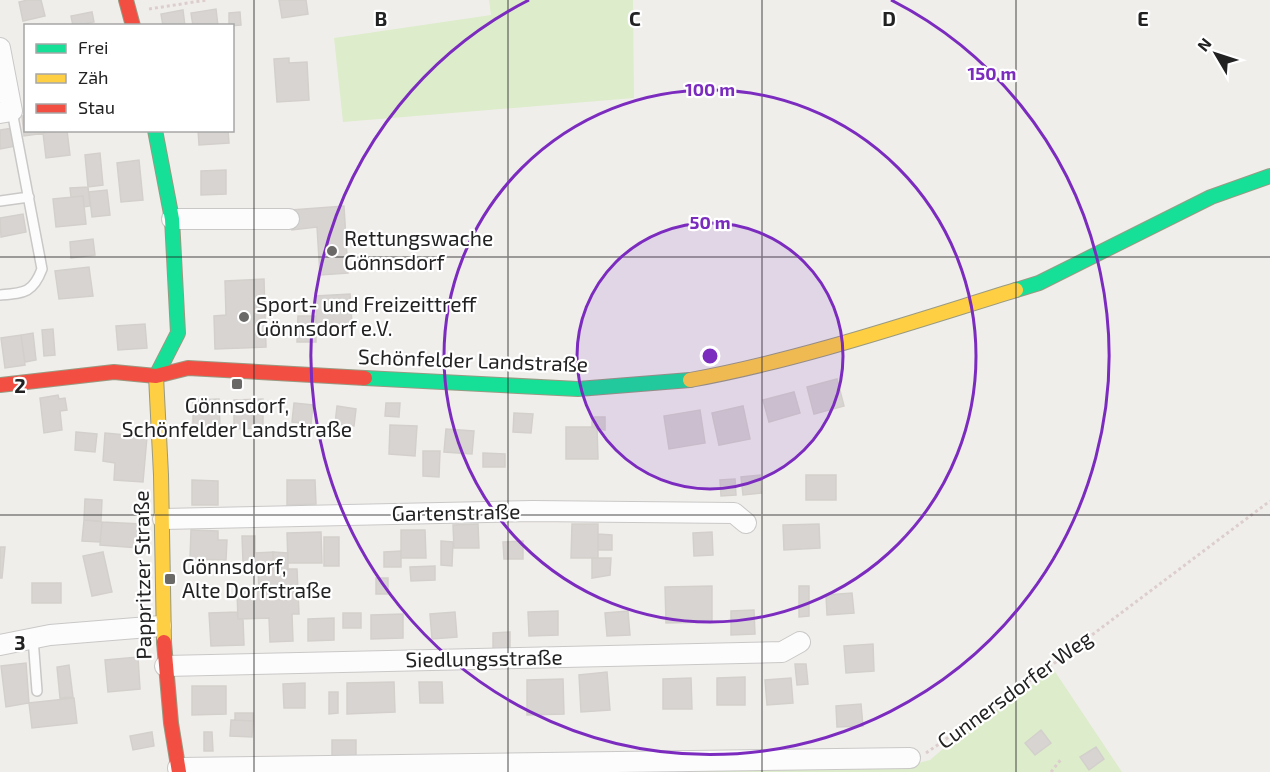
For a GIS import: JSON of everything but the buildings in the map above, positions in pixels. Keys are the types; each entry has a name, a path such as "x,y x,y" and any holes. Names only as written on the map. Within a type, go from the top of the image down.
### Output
{"street":[{"path":"0,48 6,112"},
{"path":"155,132 172,219 178,333 156,376"},
{"name":"Schönfelder Landstraße","path":"0,385 114,372 156,376 188,368 578,389 691,380 745,368 903,325 1039,283 1211,197 1270,176"},
{"path":"172,219 289,219"},
{"name":"Pappritzer Straße","path":"156,376 161,433 163,519 161,626 178,770"},
{"name":"Gartenstraße","path":"163,519 532,511 734,513 746,523"},
{"path":"0,645 33,638 161,626"},
{"name":"Siedlungsstraße","path":"165,666 782,652 800,642"},
{"path":"178,770 910,758"}],"lane":[{"path":"0,294 24,293 36,284 42,269 29,196 6,112"},
{"path":"0,201 29,196"},
{"path":"33,638 37,691"}],"path":[{"path":"130,12 207,0"},
{"name":"Cunnersdorfer Weg","path":"910,758 932,750 1044,671 1270,501"},
{"path":"1051,772 1062,758"}],"green space":[{"path":"489,0 633,0 634,98 343,122 334,38 491,15"},
{"path":"1054,670 1122,772 666,772 902,767 930,760 959,735"}],"traffic: fast":[{"path":"155,132 172,219 178,333 156,376"},
{"path":"1016,290 1039,283 1211,197 1270,176"},
{"path":"365,378 578,389 690,380"}],"traffic: slow":[{"path":"690,380 813,351 1016,290"},
{"path":"156,376 161,475 164,642"}],"traffic: jam":[{"path":"126,0 132,24"},
{"path":"0,385 114,372 156,376 188,368 365,378"},
{"path":"164,642 171,723 179,772"}],"place":[{"name":"Rettungswache Gönnsdorf","path":"332,251"},
{"name":"Sport- und Freizeittreff Gönnsdorf e.V.","path":"244,317"},
{"name":"Gönnsdorf, Schönfelder Landstraße","path":"237,384"},
{"name":"Gönnsdorf, Alte Dorfstraße","path":"170,579"}]}
